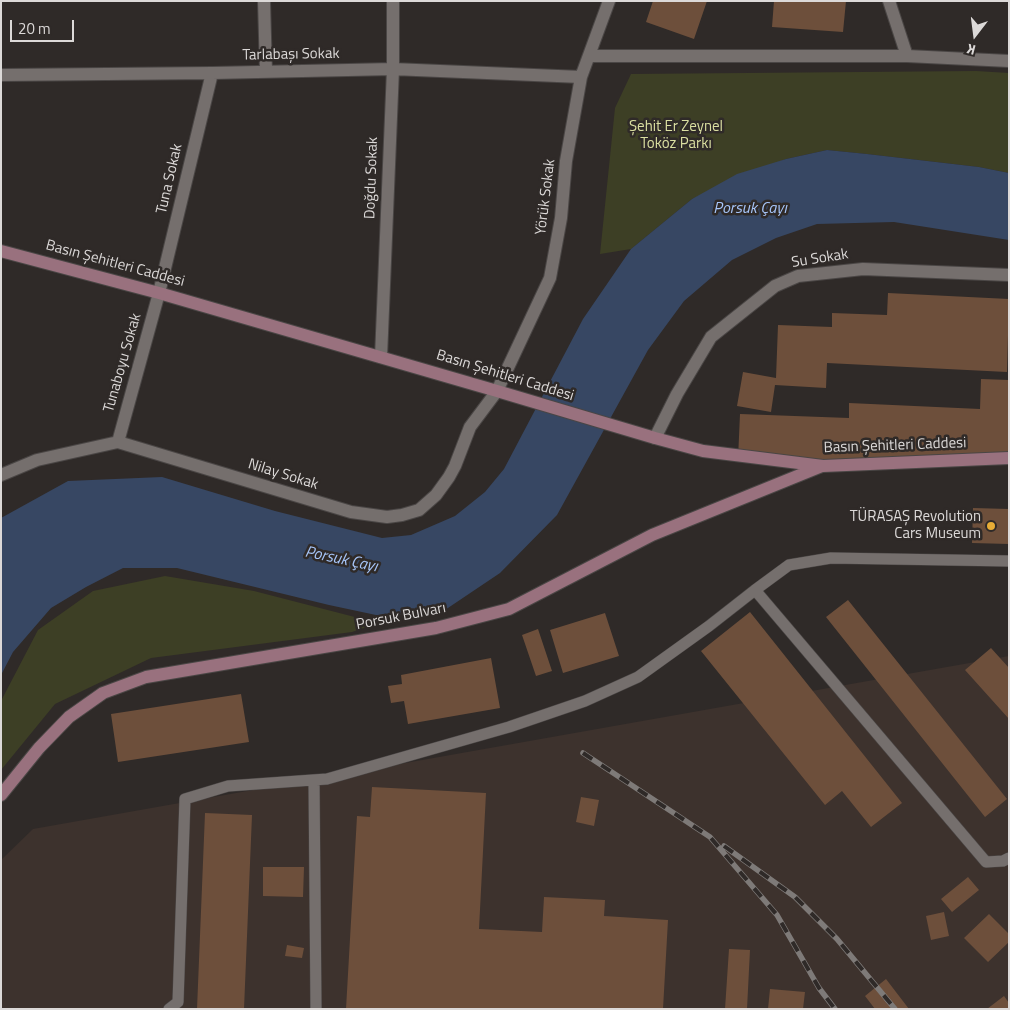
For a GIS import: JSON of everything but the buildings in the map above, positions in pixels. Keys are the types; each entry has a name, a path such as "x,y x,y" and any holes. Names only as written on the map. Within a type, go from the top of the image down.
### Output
{"main road":[{"name":"Basın Şehitleri Caddesi","path":"1,251 160,293 703,451 823,466 1009,458"},
{"name":"Porsuk Bulvarı","path":"1,795 39,748 69,717 103,693 146,677 436,628 509,609 652,535 823,466"}],"street":[{"path":"264,1 266,72"},
{"name":"Doğdu Sokak","path":"381,357 393,69 392,1"},
{"name":"Yörük Sokak","path":"497,391 550,278 562,218 566,161 581,77 609,1"},
{"path":"889,1 907,56"},
{"path":"589,56 907,56 1009,61"},
{"name":"Tarlabaşı Sokak","path":"1,75 393,69 581,77"},
{"name":"Tuna Sokak","path":"160,293 212,73"},
{"name":"Su Sokak","path":"655,438 677,394 711,337 775,286 798,276 863,269 1009,275"},
{"name":"Tunaboyu Sokak","path":"118,442 160,293"},
{"name":"Nilay Sokak","path":"1,474 37,460 118,442 350,512 387,517 402,515 419,510 436,495 455,466 470,427 497,391"}],"lane":[{"path":"174,1006 185,799 228,786 327,779 509,727 585,701 638,677 789,565 831,558 1009,561"},
{"path":"755,590 986,862 1003,861 1009,858"},
{"path":"314,780 316,1009"}],"shaded area":[{"path":"1009,656 1009,1009 1,1009 1,860 33,829"}],"green space":[{"name":"Şehit Er Zeynel Toköz Parkı","path":"976,71 1009,73 1009,173 979,167 827,150 786,159 692,199 631,249 600,254 615,108 631,74"},
{"path":"165,576 254,591 378,623 352,632 151,658 55,704 1,770 1,701 38,630 93,591"}],"water":[{"name":"Porsuk Çayı","path":"827,150 979,167 1009,173 1009,240 894,222 817,224 776,238 732,260 684,301 648,350 557,515 500,573 439,614 376,615 177,568 123,568 51,608 13,652 1,675 1,518 68,481 162,477 275,511 382,538 411,535 455,516 485,492 504,469 583,319 631,249 692,199 737,174 786,159"}],"railway":[{"path":"583,753 710,837 777,915 819,988 835,1009"},
{"path":"724,846 795,897 837,939 895,1009"}],"place":[{"name":"TÜRASAŞ Revolution Cars Museum","path":"991,526"}]}
